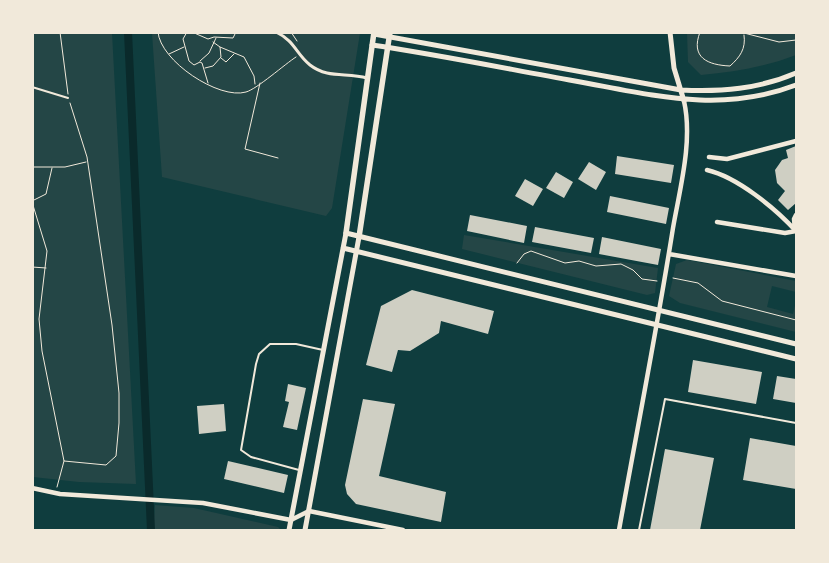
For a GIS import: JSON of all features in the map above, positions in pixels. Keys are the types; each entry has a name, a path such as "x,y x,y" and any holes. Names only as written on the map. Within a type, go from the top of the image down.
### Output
{"main road":[{"path":"346,232 374,33"},
{"path":"360,237 390,35"}],"street":[{"path":"276,32 286,37 309,64 332,76 357,75 368,78"},
{"path":"619,530 660,311 684,159 687,128 684,101 674,68 670,32"},
{"path":"374,33 681,90 711,92 741,88 770,83 796,73"},
{"path":"372,45 684,101 743,100 796,85"},
{"path":"709,157 727,159 796,141"},
{"path":"707,170 721,173 772,208 796,231"},
{"path":"796,215 794,220 796,231"},
{"path":"717,222 785,233 796,231"},
{"path":"289,530 346,232 796,344"},
{"path":"306,530 360,237"},
{"path":"342,248 796,359"},
{"path":"669,254 796,276"},
{"path":"32,488 56,492 203,503 291,520 309,511 403,530"}],"lane":[{"path":"32,87 68,98"},
{"path":"300,470 250,457 241,450 256,364 259,354 270,344 296,344 323,350"},
{"path":"639,530 665,399 796,423"}],"path":[{"path":"60,32 68,98 88,162 112,325 119,423 116,456 106,464 64,461"},
{"path":"158,32 162,48 191,74 208,85 230,94 248,92 301,54"},
{"path":"187,32 184,35 184,47 192,65 200,62 208,53 215,37 213,32"},
{"path":"192,32 200,38 208,39 215,37 233,38 236,32"},
{"path":"700,32 697,48 701,56 707,63 720,66 730,66 743,52 744,35"},
{"path":"740,32 744,35 779,42 796,40"},
{"path":"213,42 234,54 244,57 248,62 256,86"},
{"path":"169,54 184,47"},
{"path":"220,47 221,57 226,62 234,54"},
{"path":"205,68 212,66 221,57"},
{"path":"200,62 205,68 208,85"},
{"path":"260,83 245,148 278,158"},
{"path":"32,167 52,167 88,162"},
{"path":"52,167 46,194 32,202 47,251 39,319 42,351 64,461 56,492"},
{"path":"516,263 524,254 531,251 565,263 578,261 596,266 621,264 633,270 642,279 657,281"},
{"path":"32,267 46,268"},
{"path":"673,278 698,283 722,300 796,320"}],"shaded area":[{"path":"33,33 112,33 136,484 79,482 33,477"},
{"path":"152,33 360,33 332,208 326,216 162,177"},
{"path":"687,33 796,33 796,55 773,63 701,75 688,62"},
{"path":"464,235 658,268 655,293 647,295 462,249"},
{"path":"687,260 796,281 796,292 772,286 767,307 793,314 796,301 796,332 680,303 669,296 676,264"},
{"path":"155,505 194,508 278,527 281,530 153,530"}],"building":[{"path":"796,146 796,203 788,210 778,200 785,191 777,183 775,170 782,160 788,158 786,150"},
{"path":"617,156 674,165 671,183 615,174"},
{"path":"589,162 606,172 596,190 578,179"},
{"path":"556,172 573,182 564,198 546,188"},
{"path":"525,179 543,189 533,206 515,196"},
{"path":"610,196 669,208 666,224 607,212"},
{"path":"470,215 527,226 524,243 467,231"},
{"path":"535,227 594,238 591,253 532,242"},
{"path":"602,237 661,249 658,265 599,254"},
{"path":"412,290 494,311 488,334 441,321 439,333 410,351 398,350 392,372 366,365 381,306"},
{"path":"693,360 762,372 756,404 688,392"},
{"path":"777,376 796,379 796,403 773,399"},
{"path":"288,384 306,388 297,430 283,427 289,402 285,401"},
{"path":"363,399 395,404 379,476 446,492 441,522 356,504 347,494 345,485"},
{"path":"224,404 226,431 199,434 197,406"},
{"path":"750,438 796,446 796,489 743,480"},
{"path":"665,449 714,458 700,530 650,530"},
{"path":"228,461 288,475 284,493 224,479"}],"waterway":[{"path":"128,32 151,530"}]}
